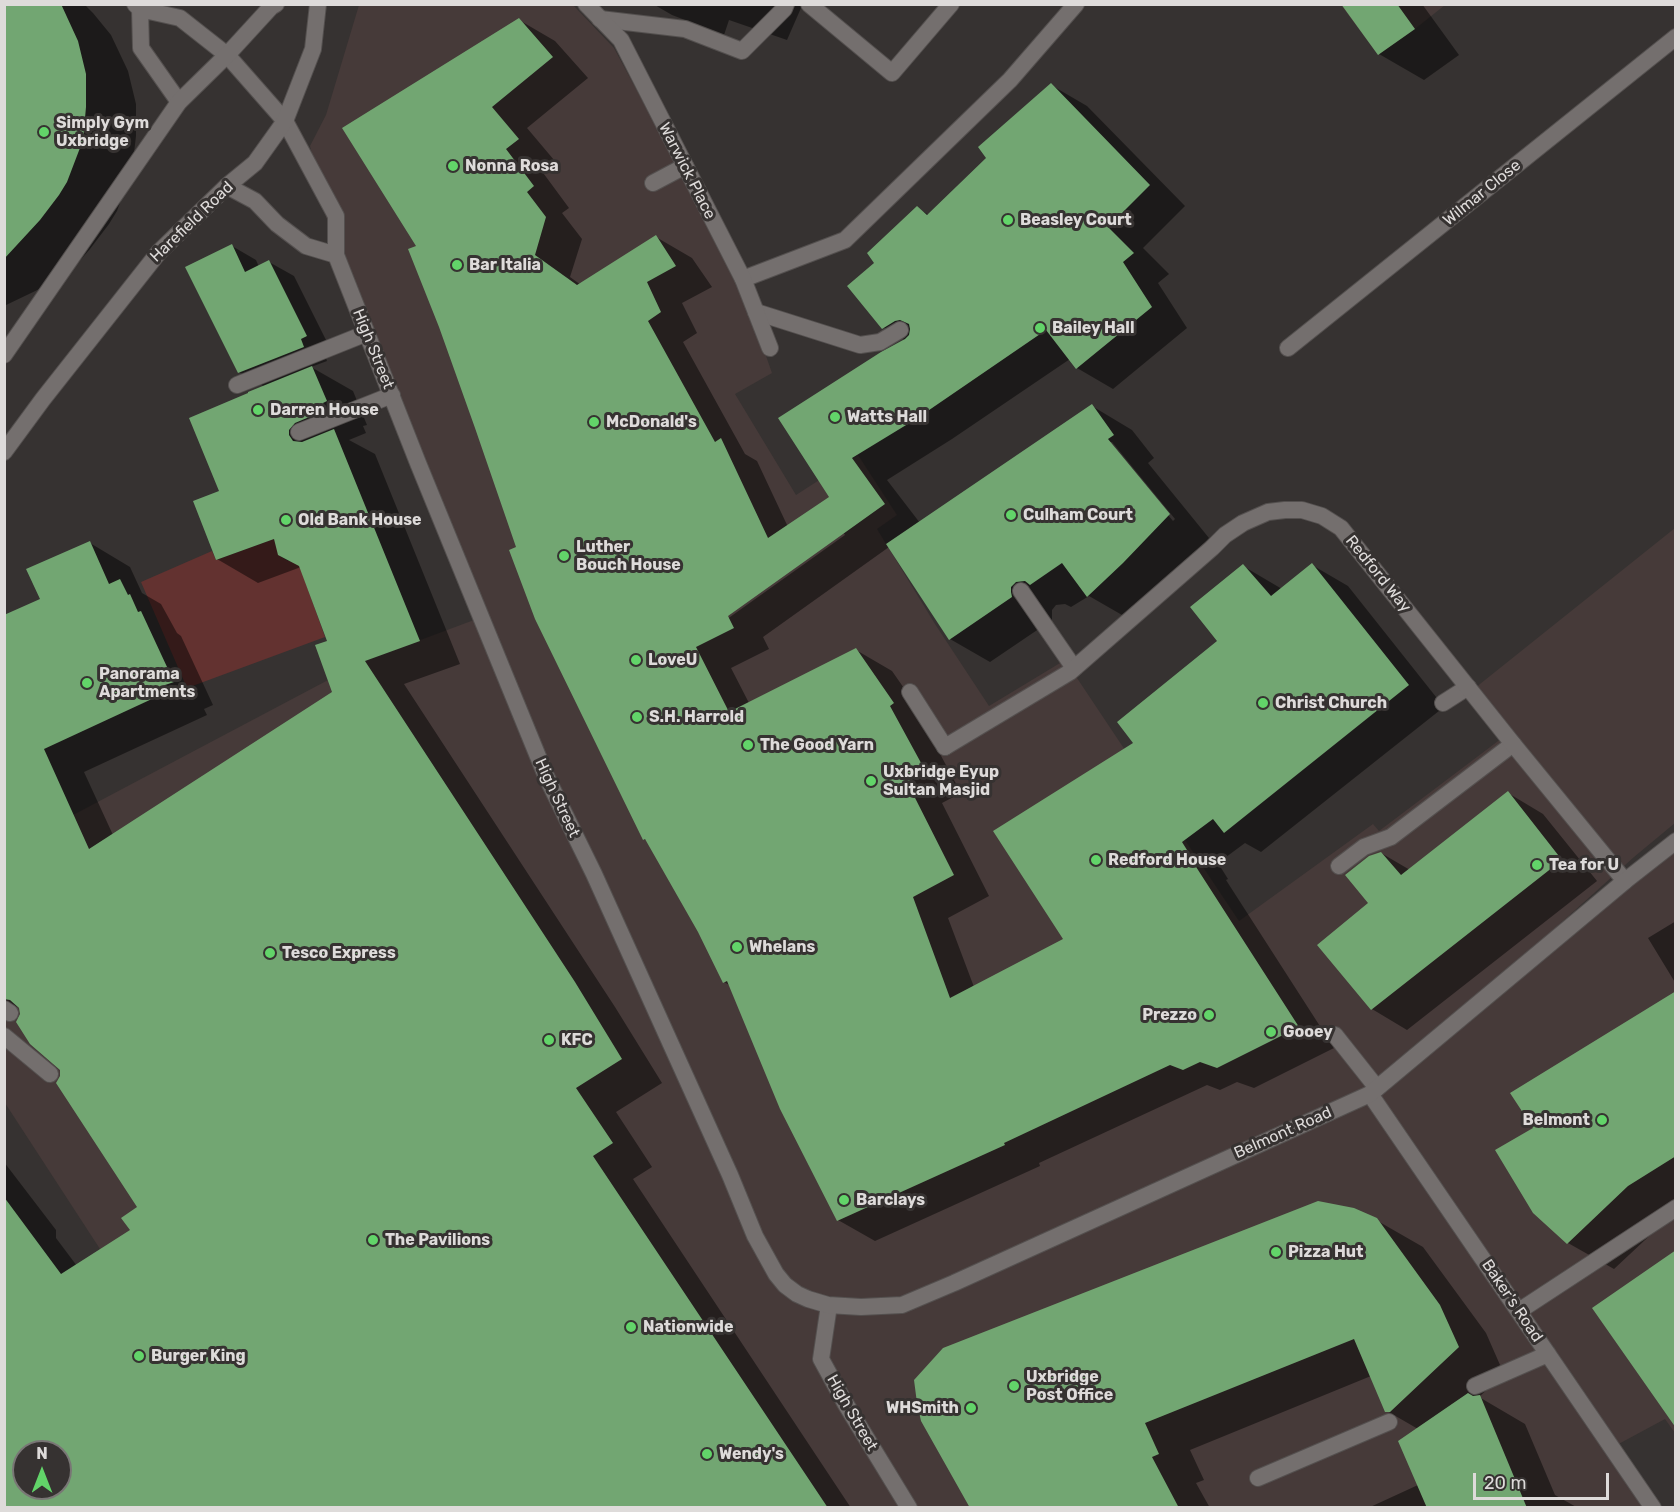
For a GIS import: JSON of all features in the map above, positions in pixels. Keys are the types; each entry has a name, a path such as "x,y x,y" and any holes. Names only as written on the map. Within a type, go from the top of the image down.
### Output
{"street":[{"path":"4,355 179,102 276,4"},
{"name":"Harefield Road","path":"4,452 159,252 227,186 255,163 285,121 313,49 318,4"},
{"name":"Warwick Place","path":"586,4 621,40 743,279 770,348"},
{"path":"600,19 685,29 742,51 784,9 786,4"},
{"path":"810,4 892,73 951,4"},
{"path":"743,279 845,240 1010,80 1076,4"},
{"path":"179,102 141,48 137,7 180,18 227,56"},
{"name":"Wilmar Close","path":"1288,348 1676,37"},
{"name":"High Street","path":"227,56 285,121 336,216 336,255 481,622 546,776 594,874 725,1164 755,1236 776,1274 785,1285 807,1299 828,1308 821,1359 909,1508"},
{"path":"653,183 685,166"},
{"path":"227,186 255,201 278,224 306,246 336,255"},
{"path":"756,312 860,345 880,342 900,330"},
{"path":"237,385 367,333"},
{"path":"299,432 392,395"},
{"name":"Redford Way","path":"910,692 945,747 1070,672 1225,535 1243,523 1268,512 1302,510 1322,516 1341,528 1624,881"},
{"path":"1021,591 1074,668"},
{"path":"1443,704 1468,687"},
{"path":"1338,866 1365,847 1391,837 1513,744"},
{"name":"Belmont Road","path":"828,1308 902,1305 1373,1091 1624,881 1676,841"},
{"name":"Baker's Road","path":"1335,1035 1653,1508"},
{"path":"4,1036 50,1074"},
{"path":"1519,1311 1676,1208"},
{"path":"1475,1386 1548,1354"},
{"path":"1258,1478 1389,1422"}],"shaded area":[{"path":"359,5 573,5 614,48 740,282 772,373 735,394 796,495 858,455 897,515 877,529 989,706 1065,660 1239,921 1373,824 1379,831 1510,732 1475,688 1675,528 1675,823 1634,857 1381,1085 1675,852 1675,1433 1665,1419 1613,1447 1653,1507 5,1507 5,1312 100,1249 5,1103 5,851 364,661 474,620 330,233 310,146 326,115"},
{"path":"1341,5 1445,5 1378,55"},
{"path":"274,539 276,546 279,544 280,556 288,561 298,561 325,637 187,688 141,582 212,551 216,560"}],"building":[{"name":"Simply Gym Uxbridge","path":"4,4 61,4 78,41 86,74 86,107 83,140 67,182 40,220 4,259"},
{"path":"1341,4 1397,4 1415,29 1378,55"},
{"path":"519,18 553,57 492,107 519,139 506,149 534,186 527,192 546,217 535,255 577,285 656,235 676,266 647,282 661,312 648,321 715,442 721,438 768,538 829,497 778,418 909,335 909,324 900,320 882,329 847,286 874,263 867,253 917,206 927,215 986,158 978,147 1051,83 1150,185 1108,227 1134,253 1123,262 1152,307 1076,369 1046,330 916,419 852,458 885,504 728,616 734,628 696,647 729,712 856,648 894,703 890,706 926,772 907,782 954,875 913,897 950,998 1063,939 993,831 1133,743 1117,722 1217,641 1190,607 1243,564 1271,596 1312,563 1409,685 1224,833 1213,819 1182,842 1299,1027 1217,1068 1200,1062 1183,1070 1170,1065 1004,1143 1005,1145 837,1221 780,1109 727,981 723,983 698,932 645,839 643,840 535,619 509,550 516,547 439,327 408,249 416,246 342,128"},
{"path":"232,244 245,272 269,260 307,336 301,339 304,347 238,373 185,267"},
{"name":"The Pavilions","path":"312,366 327,401 323,403 326,410 295,423 289,430 289,435 293,441 302,442 334,429 420,641 365,661 575,982 622,1059 576,1088 613,1143 593,1156 828,1508 4,1508 4,1197 61,1274 130,1230 121,1218 137,1207 56,1083 60,1070 30,1044 16,1022 20,1014 19,1008 10,1000 4,999 4,615 40,599 26,569 90,541 109,584 120,579 138,612 141,611 174,682 165,685 167,692 44,749 89,849 332,692 315,645 327,641 299,566 278,555 274,539 216,560 193,501 219,491 189,418"},
{"name":"Culham Court","path":"1092,404 1114,435 1108,439 1170,514 1087,597 1062,563 1030,585 1025,581 1016,582 1011,587 1012,597 949,640 886,544"},
{"path":"1508,791 1562,860 1371,1010 1317,945 1368,903 1345,875 1369,856 1381,852 1401,875"},
{"name":"Belmont","path":"1676,991 1676,1156 1628,1186 1567,1244 1533,1213 1495,1150 1533,1128 1510,1093"},
{"path":"1318,1201 1354,1208 1377,1218 1440,1305 1459,1347 1390,1412 1385,1412 1354,1339 1145,1423 1159,1454 1152,1457 1179,1508 970,1508 921,1421 917,1403 914,1380 943,1348"},
{"path":"1676,1250 1676,1428 1592,1308"},
{"path":"1468,1393 1473,1396 1480,1395 1527,1508 1427,1508 1398,1441"}],"place":[{"name":"Simply Gym Uxbridge","path":"44,132"},
{"name":"Nonna Rosa","path":"453,166"},
{"name":"Beasley Court","path":"1008,220"},
{"name":"Bar Italia","path":"457,265"},
{"name":"Bailey Hall","path":"1040,328"},
{"name":"Darren House","path":"258,410"},
{"name":"Watts Hall","path":"835,417"},
{"name":"McDonald's","path":"594,422"},
{"name":"Culham Court","path":"1011,515"},
{"name":"Old Bank House","path":"286,520"},
{"name":"Luther Bouch House","path":"564,556"},
{"name":"LoveU","path":"636,660"},
{"name":"Panorama Apartments","path":"87,683"},
{"name":"Christ Church","path":"1263,703"},
{"name":"S.H. Harrold","path":"637,717"},
{"name":"The Good Yarn","path":"748,745"},
{"name":"Uxbridge Eyup Sultan Masjid","path":"871,781"},
{"name":"Redford House","path":"1096,860"},
{"name":"Tea for U","path":"1537,865"},
{"name":"Whelans","path":"737,947"},
{"name":"Tesco Express","path":"270,953"},
{"name":"Prezzo","path":"1209,1015"},
{"name":"Gooey","path":"1271,1032"},
{"name":"KFC","path":"549,1040"},
{"name":"Belmont","path":"1602,1120"},
{"name":"Barclays","path":"844,1200"},
{"name":"The Pavilions","path":"373,1240"},
{"name":"Pizza Hut","path":"1276,1252"},
{"name":"Nationwide","path":"631,1327"},
{"name":"Burger King","path":"139,1356"},
{"name":"Uxbridge Post Office","path":"1014,1386"},
{"name":"WHSmith","path":"971,1408"},
{"name":"Wendy's","path":"707,1454"}]}
